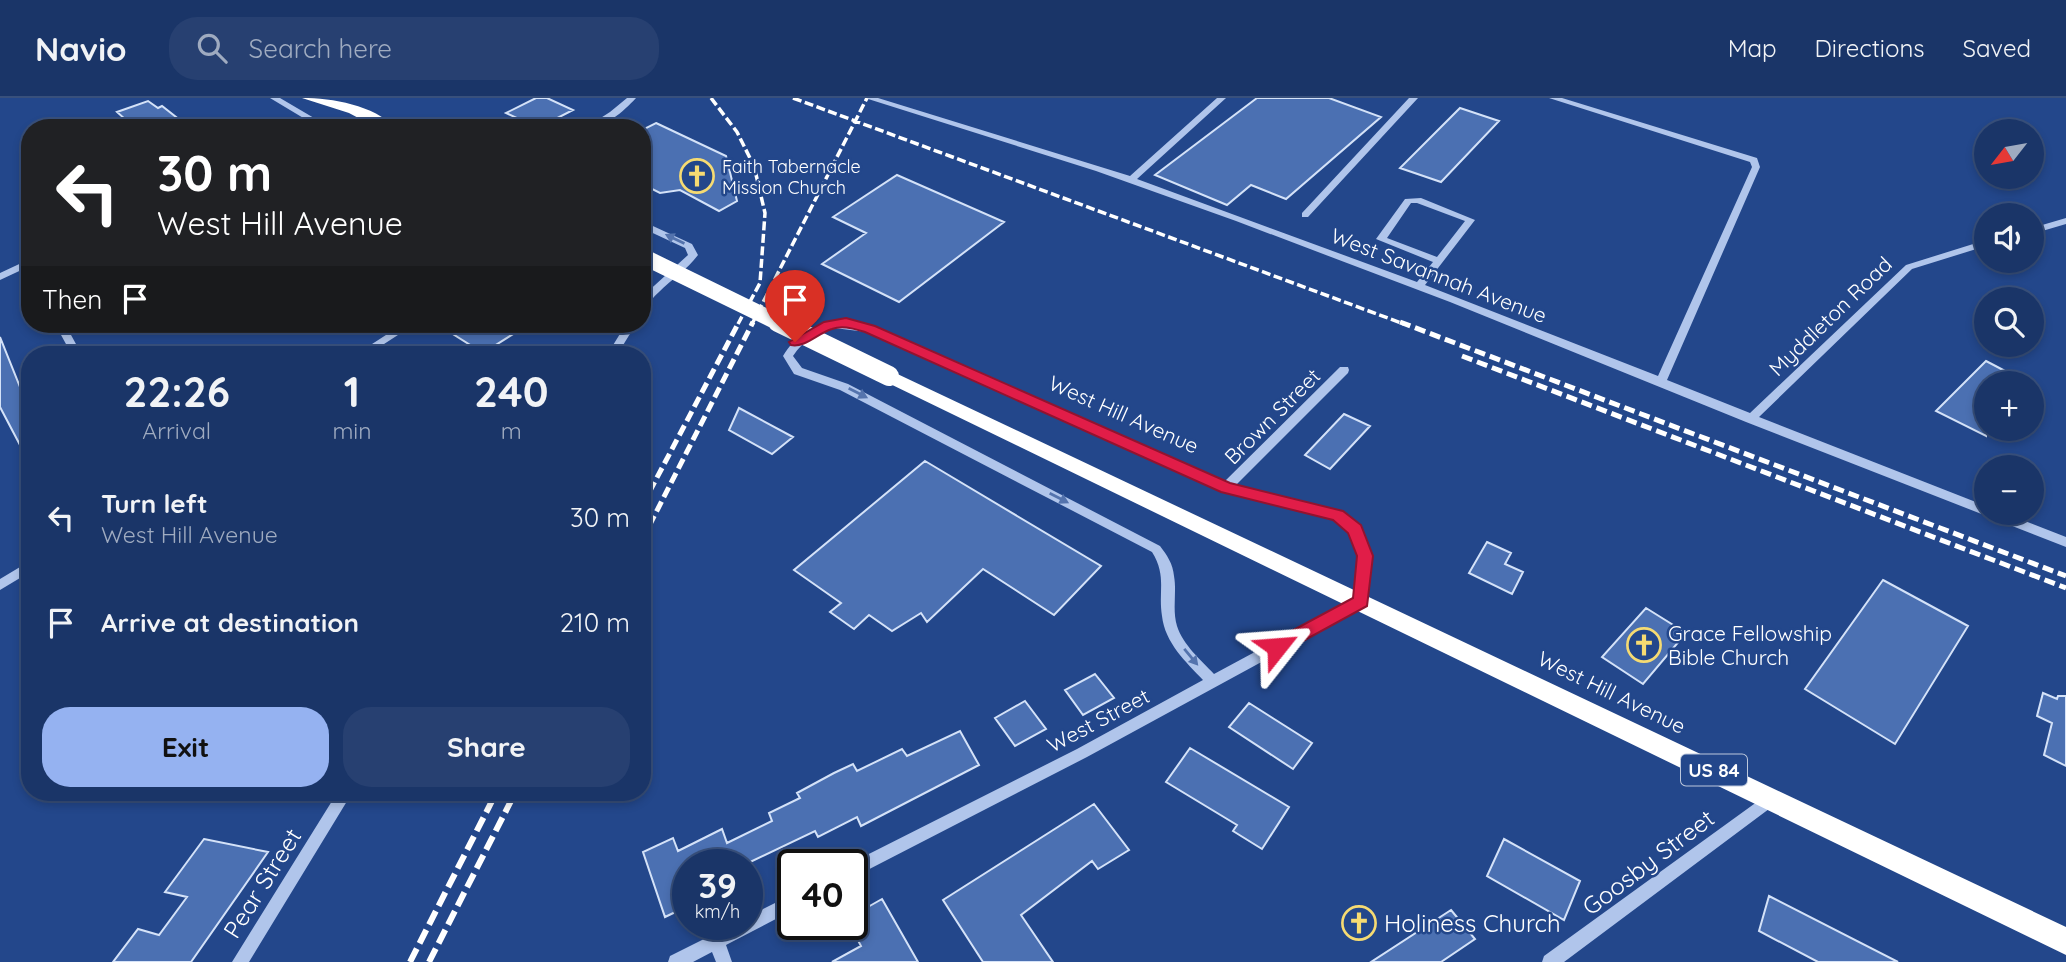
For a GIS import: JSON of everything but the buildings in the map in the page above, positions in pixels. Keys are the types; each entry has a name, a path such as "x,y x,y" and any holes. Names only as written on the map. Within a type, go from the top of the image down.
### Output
{"highway":[{"path":"309,98 351,104 375,119"},
{"name":"West Hill Avenue","path":"651,260 2066,941"}],"street":[{"path":"274,98 311,119"},
{"path":"604,119 632,98"},
{"name":"West Savannah Avenue","path":"869,98 1131,180 1419,287 1974,506"},
{"path":"1131,180 1222,98"},
{"path":"1305,215 1414,98"},
{"path":"1553,98 1754,160 1756,167 1660,383"},
{"path":"1419,287 1439,261 1470,220 1418,200 1408,201 1381,239 1439,261"},
{"path":"2044,228 2066,222"},
{"path":"651,228 689,246 693,254 687,264 651,289"},
{"name":"Myddleton Road","path":"1750,419 1909,267 1974,247"},
{"path":"0,277 21,266"},
{"name":"West Hill Avenue","path":"1213,681 1189,656 1172,631 1168,616 1168,565 1156,549 844,387 798,371 788,356 795,342 829,325 846,323 870,329 1226,488 1338,515 1355,529 1365,556 1361,601"},
{"path":"375,346 395,333"},
{"name":"Brown Street","path":"1226,488 1344,370"},
{"path":"2023,525 2066,542"},
{"path":"0,585 21,572"},
{"name":"West Street","path":"868,863 1361,601"},
{"name":"Goosby Street","path":"1550,962 1772,798"},
{"name":"Pear Street","path":"240,962 340,801"},
{"path":"676,962 777,910"},
{"path":"716,942 724,962"}],"railway":[{"path":"711,98 737,132 754,166 765,213 760,283 738,324"},
{"path":"793,98 855,121"},
{"path":"855,121 867,98"},
{"path":"752,324 855,121"},
{"path":"855,121 1404,324"},
{"path":"651,489 739,322"},
{"path":"651,522 753,322"},
{"path":"1400,322 2066,576"},
{"path":"1462,356 2066,588"},
{"path":"410,962 492,801"},
{"path":"429,962 511,801"}],"place":[{"name":"Faith Tabernacle Mission Church","path":"697,176"},
{"name":"Grace Fellowship Bible Church","path":"1644,645"},
{"name":"Holiness Church","path":"1359,923"}],"route":[{"path":"795,342 814,330 829,325 846,323 870,329 1226,488 1256,498 1338,515 1355,529 1365,556 1361,601 1277,647"}]}
